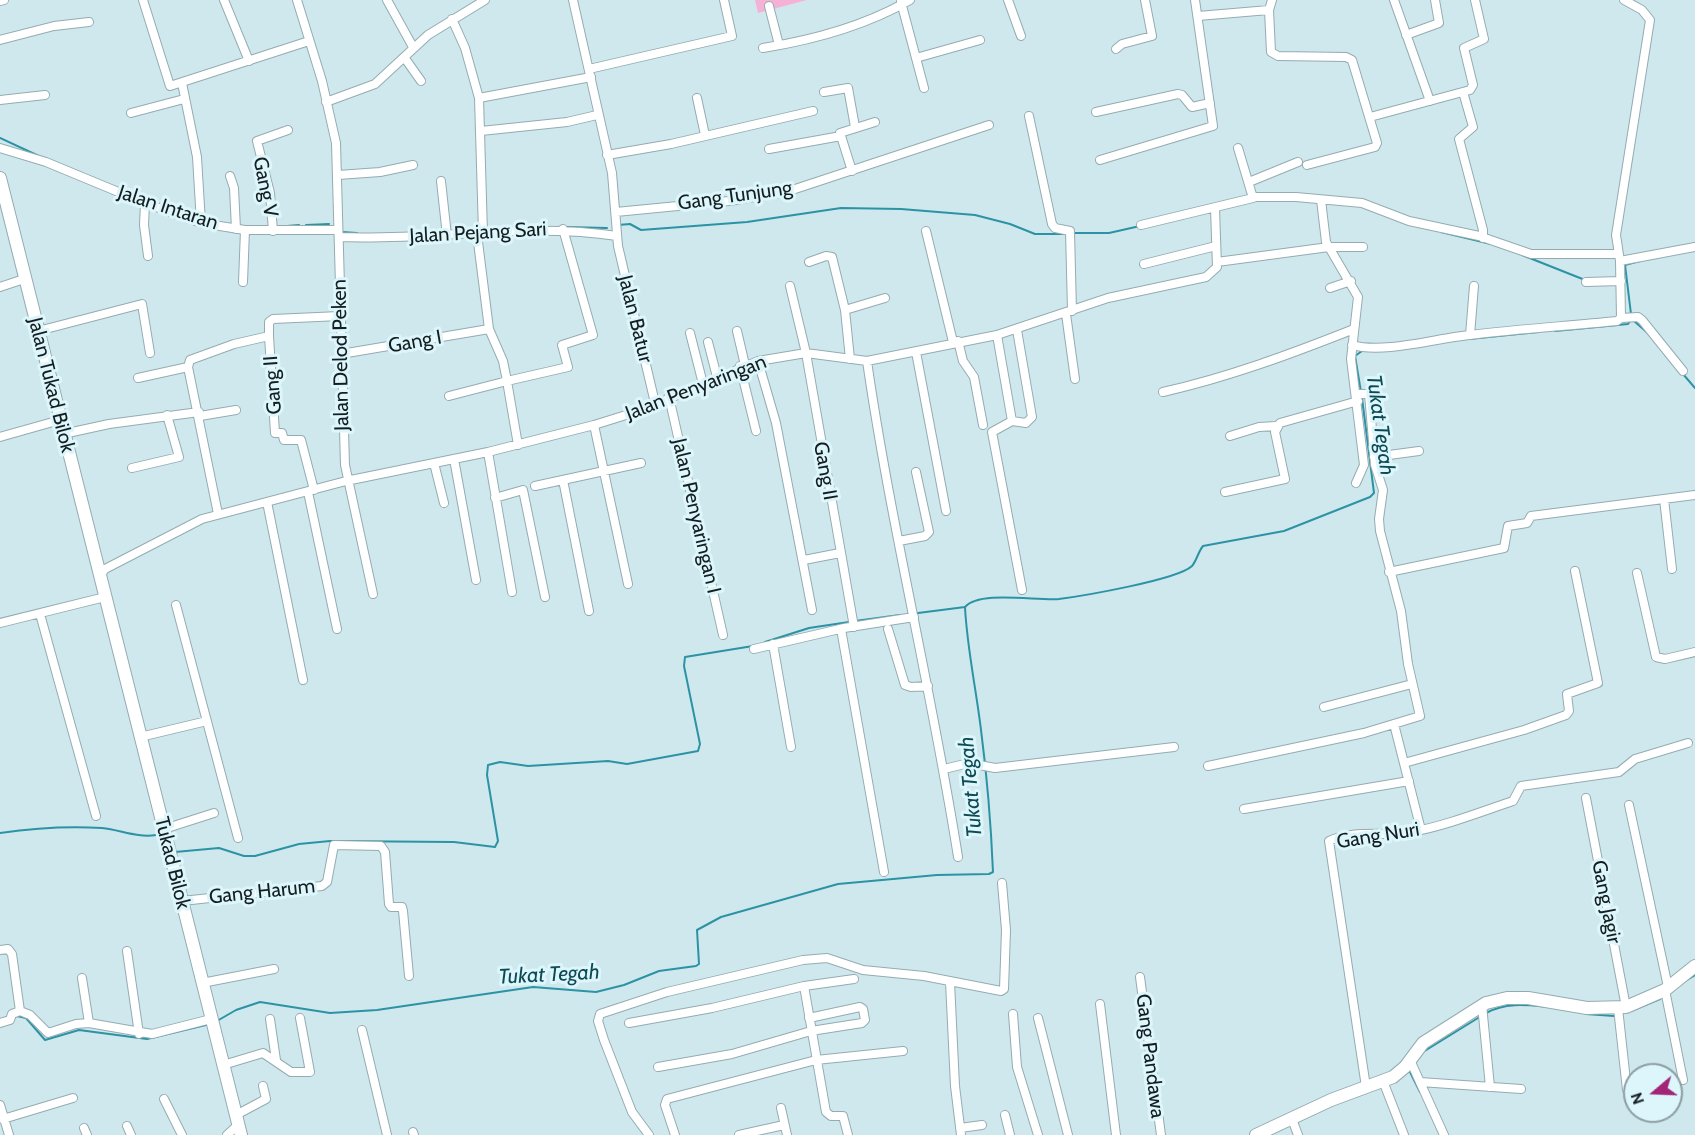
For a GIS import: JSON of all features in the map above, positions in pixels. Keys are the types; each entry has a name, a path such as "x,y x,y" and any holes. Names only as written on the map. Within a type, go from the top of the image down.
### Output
{"street":[{"path":"143,0 170,86 309,41"},
{"path":"224,0 249,61"},
{"name":"Jalan Delod Peken","path":"297,0 336,143 346,481 373,594"},
{"path":"387,0 413,47"},
{"path":"326,102 368,88 413,47 452,19 486,0"},
{"name":"Jalan Batur","path":"573,0 607,155 616,212 617,236 655,403"},
{"path":"479,98 590,73 732,36 724,0"},
{"path":"1008,0 1021,36"},
{"path":"1116,49 1122,44 1152,36 1145,0"},
{"path":"1100,160 1207,130 1213,126 1195,0"},
{"path":"1249,182 1303,164 1377,146 1354,64 1350,58 1278,56 1271,52 1269,10 1272,0"},
{"path":"1394,0 1430,101"},
{"path":"1406,34 1439,23 1435,0"},
{"path":"1370,117 1470,90 1473,84 1464,48 1484,39 1475,0"},
{"path":"1624,0 1642,10 1650,20 1618,216 1621,281 1630,318 1683,370"},
{"path":"763,48 796,43 833,32 904,2 924,88"},
{"path":"769,6 779,45"},
{"path":"1198,16 1269,10"},
{"path":"452,19 465,48 479,98 480,234 489,329 503,361 518,445"},
{"path":"0,40 54,26 89,22"},
{"path":"916,58 980,40"},
{"path":"404,57 421,81"},
{"path":"182,83 197,157 201,223"},
{"path":"824,92 848,88 855,126"},
{"path":"1463,93 1473,127 1459,139 1483,230 1483,238"},
{"path":"1096,112 1178,94 1182,94 1192,107 1210,103"},
{"path":"0,100 45,95"},
{"path":"697,98 705,135"},
{"path":"131,113 184,99"},
{"path":"607,155 813,111"},
{"path":"481,130 567,122 597,115"},
{"path":"1029,116 1052,224 1055,228 1070,231 1069,313 1075,379"},
{"path":"852,171 840,133 855,126 875,122"},
{"name":"Gang Tunjung","path":"616,212 759,197 786,192 989,125"},
{"name":"Gang V","path":"273,231 270,193 257,141 288,130"},
{"path":"769,149 841,136"},
{"path":"1238,148 1253,197"},
{"name":"Jalan Intaran","path":"2,151 46,162 145,203 201,223 240,229 338,234"},
{"path":"338,175 380,172 413,165"},
{"path":"230,176 240,229 243,282"},
{"name":"Jalan Tukad Bilok","path":"0,178 63,434 101,571 105,595"},
{"path":"441,181 447,236"},
{"path":"1141,225 1253,197 1362,203 1409,221 1483,238 1531,254 1619,258 1695,247"},
{"path":"1321,200 1324,237 1358,297 1351,365 1360,395 1364,465 1356,483"},
{"path":"145,203 144,225 148,256"},
{"path":"1215,208 1216,262 1329,248 1363,247"},
{"path":"449,396 568,367 562,345 592,335 563,229"},
{"name":"Jalan Pejang Sari","path":"338,234 447,236 563,229 617,236"},
{"path":"926,231 956,342 963,361 974,377 983,425"},
{"path":"1144,264 1216,246"},
{"path":"810,262 826,256 832,257 845,310 850,359"},
{"name":"Jalan Penyaringan","path":"101,571 192,524 218,514 346,481 488,452 594,425 642,410 758,360 806,353 867,361 998,335 1108,298 1206,277 1215,271 1216,262"},
{"path":"0,287 24,279"},
{"path":"1330,288 1350,281"},
{"path":"1586,282 1621,281"},
{"name":"Gang II","path":"790,286 806,353 853,623"},
{"path":"1470,334 1474,286"},
{"path":"845,310 885,298"},
{"path":"38,331 142,304 150,353"},
{"path":"218,514 188,367 191,359 234,344 270,336 269,322 273,319 340,316"},
{"path":"1352,345 1368,347 1630,318"},
{"name":"Gang I","path":"341,354 489,329"},
{"path":"1162,392 1212,381 1283,357 1354,329"},
{"path":"1017,330 1032,417 1026,423 1012,421 992,432 1022,590"},
{"path":"737,331 756,431"},
{"path":"690,333 703,384"},
{"path":"998,335 1012,421"},
{"name":"Gang II","path":"270,336 275,433 282,433 284,440 301,440 311,491"},
{"path":"708,342 717,377"},
{"path":"916,352 946,511"},
{"path":"758,360 776,423 812,610"},
{"path":"867,361 879,446 944,769 958,857"},
{"path":"138,378 188,367"},
{"path":"1208,766 1364,733 1420,716 1412,684 1404,625 1389,572 1379,519 1383,490 1374,457 1369,394 1360,395 1276,426 1259,427 1230,436"},
{"name":"Jalan Penyaringan I","path":"669,397 723,635"},
{"path":"63,434 167,415 236,410"},
{"path":"132,468 179,457 167,415"},
{"path":"0,438 60,420"},
{"path":"594,425 628,584"},
{"path":"1225,492 1285,479 1276,426"},
{"path":"1374,457 1419,451"},
{"path":"488,452 512,592"},
{"path":"454,459 476,580"},
{"path":"434,463 444,503"},
{"path":"535,486 606,473 641,463"},
{"path":"898,541 926,536 929,532 916,472"},
{"path":"563,480 589,612"},
{"path":"495,498 523,490 545,597"},
{"path":"311,491 337,629"},
{"path":"1389,572 1504,548 1508,526 1527,523 1531,516 1695,495"},
{"path":"1664,499 1672,569"},
{"path":"267,502 303,680"},
{"path":"804,560 840,553"},
{"path":"1404,763 1524,730 1566,715 1569,711 1567,694 1598,683 1575,571"},
{"path":"1637,573 1656,657 1659,660 1695,652"},
{"path":"0,623 105,595"},
{"name":"Tukad Bilok","path":"105,595 239,1125"},
{"path":"176,605 238,838"},
{"path":"40,614 96,816"},
{"path":"754,649 841,629 853,623 914,617"},
{"path":"841,629 885,872"},
{"path":"888,629 905,685 928,686"},
{"path":"773,644 791,747"},
{"path":"1324,707 1412,684"},
{"path":"140,738 207,721"},
{"path":"1394,724 1420,830"},
{"name":"Gang Nuri","path":"1366,1088 1329,842 1357,836 1420,830 1513,801 1521,786 1619,772 1635,759 1688,744"},
{"path":"944,769 979,763 995,768 1174,747"},
{"path":"1244,809 1409,781"},
{"name":"Gang Jagir","path":"1586,798 1624,1007"},
{"path":"1629,805 1680,1063"},
{"path":"164,829 214,813"},
{"name":"Gang Harum","path":"182,901 322,886 327,882 334,845 381,846 385,852 389,904 391,907 402,908 403,911 409,976"},
{"path":"649,1135 632,1112 604,1040 598,1016 602,1012 667,992 803,960 827,958 863,970 924,975 997,992 1004,989 1006,930 1002,883"},
{"name":"Gang Jagir","path":"1608,889 1624,1007"},
{"path":"0,950 8,949 12,954 20,1011"},
{"path":"127,951 139,1034"},
{"path":"1256,1135 1270,1132 1292,1119 1399,1073 1423,1043 1482,1005 1507,998 1528,998 1587,1008 1624,1007 1667,989 1695,966"},
{"path":"202,983 274,969"},
{"name":"Gang Pandawa","path":"1140,977 1161,1135"},
{"path":"82,978 88,1023"},
{"path":"629,1023 712,1008 804,986 854,979"},
{"path":"950,982 955,1086 961,1132 982,1125"},
{"path":"804,986 826,1112 831,1116 844,1117 848,1135"},
{"path":"1100,1004 1116,1135"},
{"path":"1482,1005 1490,1087"},
{"path":"658,1067 732,1054 811,1031 862,1023 866,1020 863,1009 860,1007 809,1018"},
{"path":"1624,1007 1626,1063"},
{"path":"0,1023 10,1020 12,1014 20,1011 30,1015 48,1033 76,1024 88,1023 139,1034 161,1033 213,1023"},
{"path":"1013,1014 1017,1067 1038,1135"},
{"path":"270,1018 276,1060"},
{"path":"223,1065 261,1053 276,1060 293,1073 312,1071 300,1018"},
{"path":"1038,1018 1068,1135"},
{"path":"362,1030 387,1135"},
{"path":"675,1135 665,1105 668,1099 816,1060 903,1051"},
{"path":"1410,1060 1444,1135"},
{"path":"1383,1081 1404,1135"},
{"path":"1420,1082 1521,1089"},
{"path":"227,1135 266,1099 263,1086"},
{"path":"3,1119 73,1098"},
{"path":"164,1099 182,1135"},
{"path":"0,1105 6,1134"},
{"path":"781,1108 787,1135"},
{"path":"1005,1115 1010,1135"},
{"path":"1292,1119 1298,1135"},
{"path":"740,1135 784,1125"}],"shaded area":[{"path":"755,0 807,0 758,13"}],"waterway":[{"path":"0,138 41,157"},
{"path":"618,225 630,224 641,230 747,222 841,208 901,209 975,215 1010,224 1035,234 1065,234"},
{"path":"306,225 329,224"},
{"path":"287,226 299,225"},
{"path":"1075,233 1109,233 1140,226"},
{"path":"565,227 607,228"},
{"path":"342,232 357,233"},
{"path":"1441,232 1491,244"},
{"path":"1522,255 1585,280"},
{"path":"1631,314 1625,265 1640,261"},
{"name":"Tukat Tegah","path":"1555,331 1628,324 1631,320"},
{"name":"Tukat Tegah","path":"1634,321 1650,335"},
{"name":"Tukat Tegah","path":"1469,339 1538,332"},
{"name":"Tukat Tegah","path":"1361,392 1355,356 1362,351"},
{"name":"Tukat Tegah","path":"1683,374 1695,388"},
{"name":"Tukat Tegah","path":"217,1021 236,1010 260,1002 330,1013 377,1010 533,987 596,992 624,985 659,971 696,966 699,964 697,930 721,917 838,884 993,872 985,765 965,607 982,599 1009,597 1059,599 1168,577 1192,566 1203,546 1284,531 1370,497 1374,493 1362,398"},
{"path":"918,613 965,607"},
{"path":"855,621 900,615"},
{"path":"765,642 809,628 849,622"},
{"path":"175,852 219,848 244,856 255,856 299,844 330,841 454,842 495,847 498,841 487,775 488,765 500,762 528,766 608,761 627,764 698,751 700,744 684,666 685,657 753,646"},
{"path":"0,833 76,827 156,835"},
{"path":"1687,980 1695,975"},
{"path":"1631,1011 1660,999"},
{"path":"1486,1013 1509,1006 1548,1007"},
{"path":"1586,1014 1614,1016"},
{"name":"Tukat Tegah","path":"17,1016 26,1018 45,1040 79,1030 147,1039 210,1024"},
{"path":"1423,1052 1478,1018"},
{"path":"1409,1070 1420,1092"}]}
